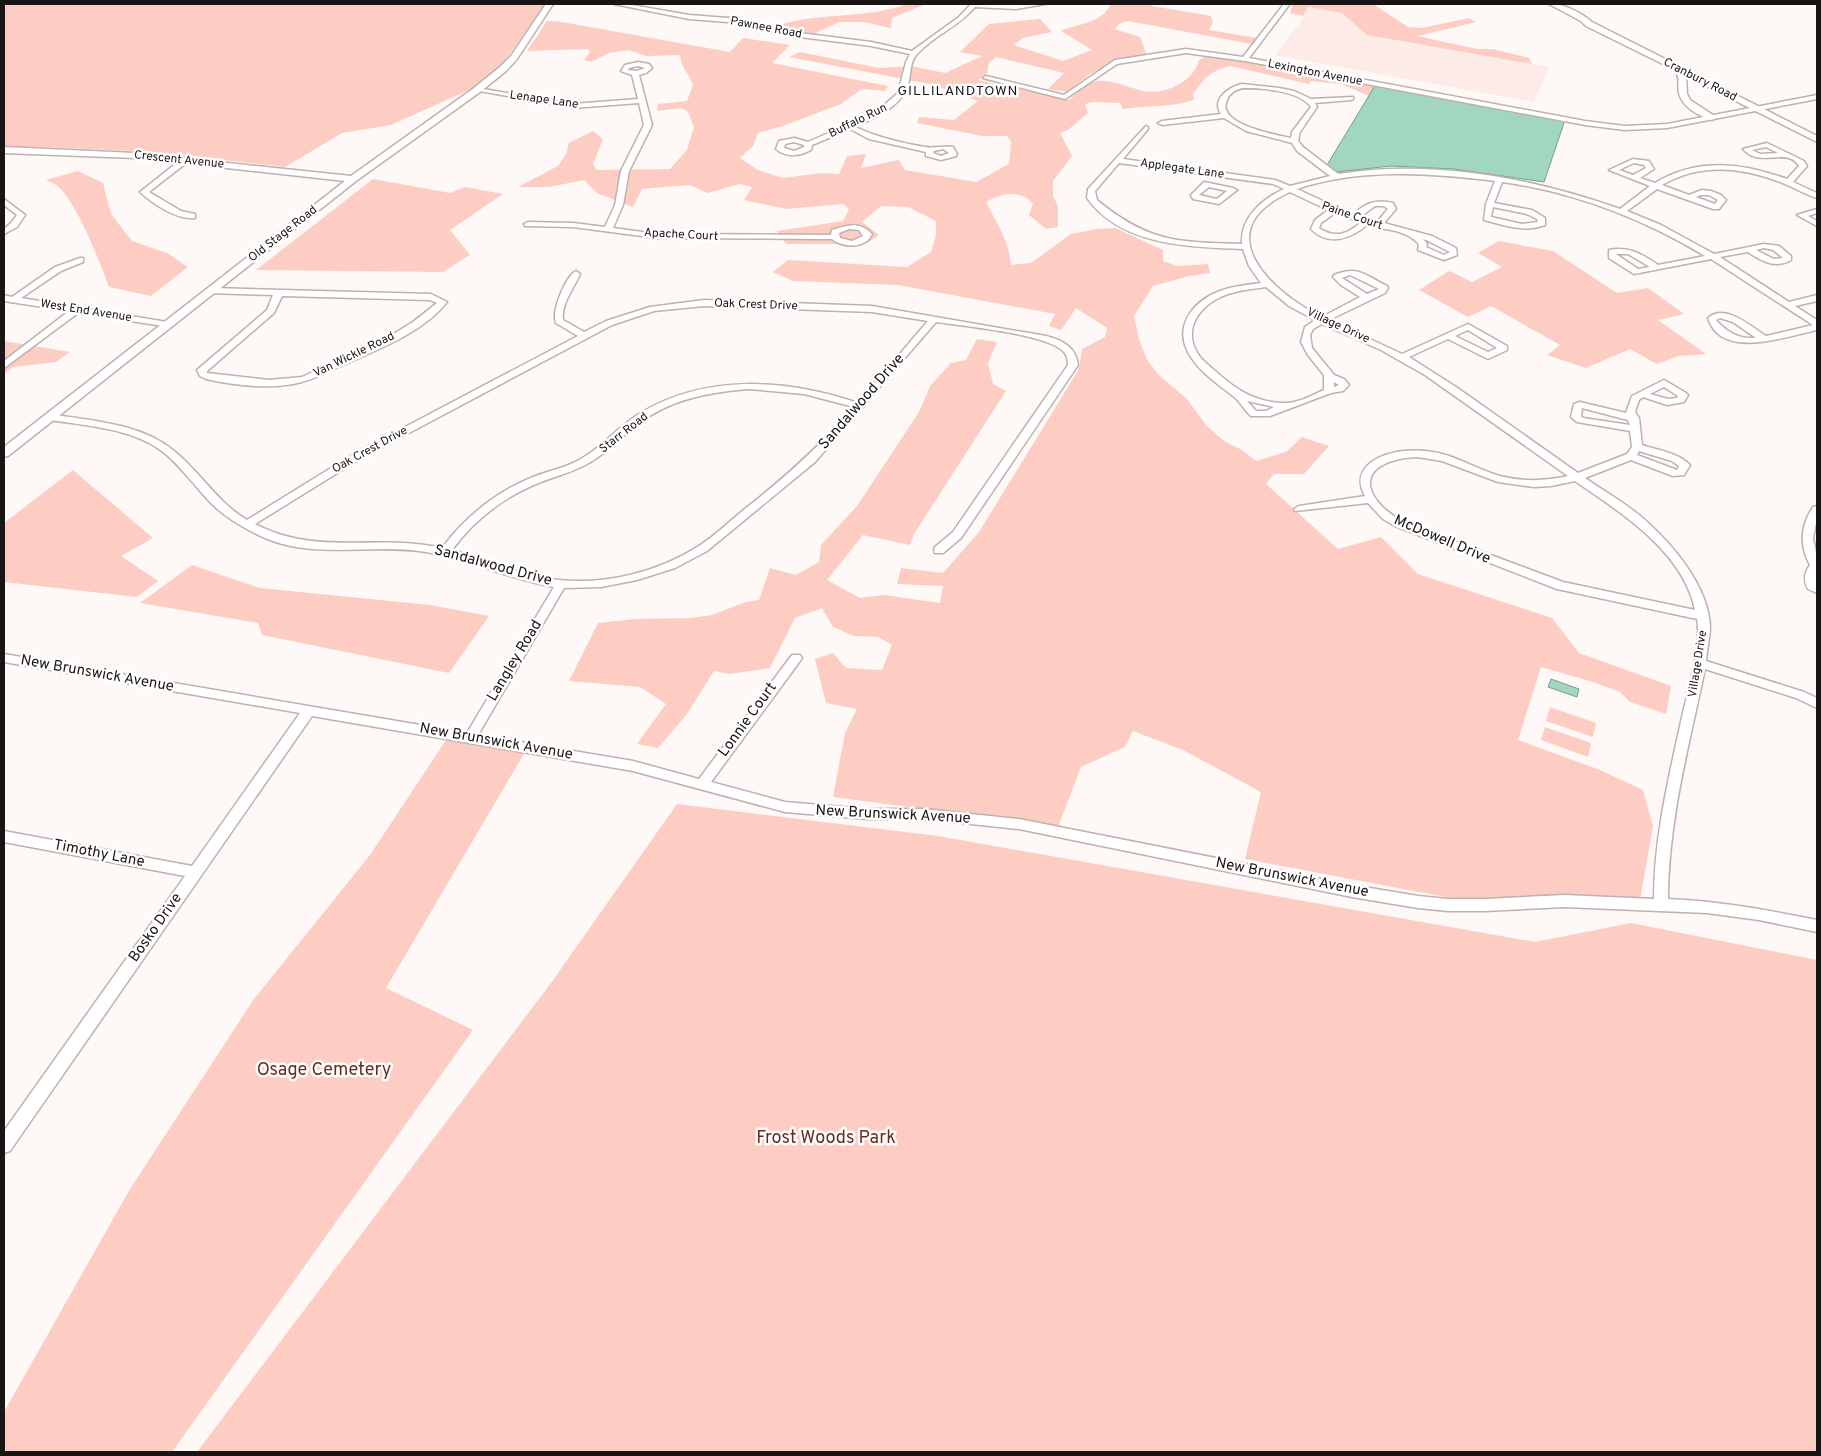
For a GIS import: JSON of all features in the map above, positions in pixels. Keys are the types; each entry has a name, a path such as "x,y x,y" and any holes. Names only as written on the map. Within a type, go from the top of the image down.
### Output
{"main road":[{"name":"Old Stage Road","path":"4,454 354,179 477,90 514,57 550,4"},
{"name":"Cranbury Road","path":"1553,4 1584,19 1597,22 1759,105 1817,139"},
{"name":"Cranbury Road","path":"1584,19 1589,24 1677,68 1817,129"},
{"path":"1677,68 1684,78 1684,97 1688,103 1708,115"},
{"name":"Crescent Avenue","path":"4,150 59,150 186,160 354,179"}],"street":[{"name":"Pawnee Road","path":"618,4 699,18 742,21 792,34 871,44 913,53"},
{"path":"913,53 944,31 974,4 1016,7 1042,4"},
{"path":"1245,59 1286,5"},
{"path":"656,11 665,7"},
{"name":"Lexington Avenue","path":"986,78 1065,96 1115,62 1186,51 1245,59 1585,123 1624,128 1655,125 1667,126 1708,115 1759,105"},
{"name":"Buffalo Run","path":"808,144 883,111 900,97 906,86 907,63 913,53"},
{"path":"608,229 619,205 625,172 648,125 635,74"},
{"path":"1225,116 1221,108 1224,97 1234,89 1242,86 1266,88 1299,95 1312,101 1351,98"},
{"name":"Lenape Lane","path":"477,90 573,106 642,101"},
{"path":"1759,105 1817,92"},
{"path":"1759,105 1817,97"},
{"path":"1294,141 1296,132 1314,106 1312,101"},
{"path":"1162,123 1225,116 1258,132 1294,141 1300,149 1337,177"},
{"path":"850,127 872,136 929,150"},
{"name":"Applegate Lane","path":"1146,128 1091,191 1091,198 1099,207 1135,231 1159,241 1245,247"},
{"path":"1787,154 1800,161 1803,166 1789,182"},
{"path":"186,160 144,192 178,213 192,216"},
{"name":"Applegate Lane","path":"1118,161 1274,182 1291,190"},
{"path":"1622,212 1656,186 1680,172 1711,167 1750,171 1789,182 1817,196"},
{"path":"1245,247 1246,232 1258,210 1273,197 1291,190 1337,177 1377,173 1456,174 1499,180 1566,194 1622,212 1670,233 1712,256 1817,326"},
{"name":"Applegate Lane","path":"1233,190 1246,178"},
{"path":"1634,178 1716,207"},
{"path":"1490,204 1534,214 1541,218 1542,223 1536,226 1525,226 1486,218 1490,204 1499,180"},
{"name":"Paine Court","path":"1291,190 1354,218 1416,236"},
{"path":"4,201 21,215 14,225 4,232"},
{"path":"1354,218 1371,203 1390,205 1392,209 1378,226"},
{"path":"1333,210 1318,222 1314,229 1335,238 1352,234 1365,222"},
{"path":"1817,211 1801,215 1817,224"},
{"name":"Apache Court","path":"528,224 573,225 673,236 834,237"},
{"name":"Village Drive","path":"1245,247 1253,266 1268,284 1289,302 1402,357 1438,379 1640,521 1663,544 1692,585 1703,616 1704,639 1673,789 1661,864 1661,905"},
{"path":"1657,268 1632,251 1622,249 1612,252 1612,256 1637,272 1657,268 1712,256 1749,249"},
{"path":"8,299 58,269 80,260"},
{"path":"1329,391 1330,377 1308,351 1305,333 1309,327 1321,319 1382,291 1384,288 1358,274 1349,272 1337,277 1366,298"},
{"path":"576,274 558,308 557,316 558,321 584,336"},
{"path":"1268,284 1233,291 1213,298 1196,310 1187,327 1187,342 1196,358 1240,397 1247,408 1254,414 1267,414 1285,406 1298,404 1329,391 1340,389 1344,385 1341,381 1330,377"},
{"name":"Van Wickle Road","path":"210,291 431,297 443,302 435,312 403,332 305,379 288,384 270,384 203,374 202,370 271,311 278,294"},
{"path":"1787,305 1817,298"},
{"name":"West End Avenue","path":"8,299 168,325"},
{"name":"Oak Crest Drive","path":"248,524 356,457 609,323 638,313 669,306 704,303 872,309 1048,338 1068,350 1073,360 1073,365 957,536 939,550"},
{"path":"4,365 76,310"},
{"path":"1764,339 1731,317 1720,315 1712,318 1714,323 1739,342 1764,339 1817,326"},
{"name":"Sandalwood Drive","path":"50,417 129,432 150,439 167,449 216,502 248,524 275,538 296,544 326,546 397,545 445,552 541,581 561,584 598,583 632,578 664,568 692,554 787,480 818,453 934,319"},
{"path":"1402,357 1448,336 1468,327 1504,348 1488,356 1448,336"},
{"name":"Starr Road","path":"445,552 453,540 470,522 504,496 519,487 584,461 645,415 686,396 732,386 758,385 801,389 841,399 859,406"},
{"path":"1299,509 1370,499 1365,487 1365,479 1371,468 1382,460 1404,454 1431,455 1444,458 1508,482 1551,483 1577,477 1631,456 1637,447 1634,424 1630,412 1635,398 1642,394"},
{"path":"1580,405 1634,424 1580,420 1576,417 1577,406 1580,405"},
{"path":"1631,456 1677,474 1680,473 1685,465 1676,459 1637,447"},
{"name":"McDowell Drive","path":"1370,499 1382,513 1399,524 1531,576 1561,586 1703,616"},
{"path":"1817,509 1811,518 1808,543 1808,550 1817,566 1811,571 1809,577 1812,586 1817,589"},
{"name":"Langley Road","path":"470,738 561,584"},
{"name":"New Brunswick Avenue","path":"4,658 633,766 785,807 868,814 923,814 1019,824 1352,891 1418,902 1448,905 1564,901 1707,907 1759,914 1817,926"},
{"name":"Lonnie Court","path":"702,784 796,658"},
{"path":"1700,663 1817,702"},
{"name":"Bosko Drive","path":"4,1145 309,710"},
{"name":"Timothy Lane","path":"4,836 195,872"}],"shaded area":[{"path":"1307,7 1342,13 1367,35 1549,67 1534,102 1275,55 1302,20"},
{"path":"1376,84 1565,120 1544,182 1454,169 1391,166 1336,172 1327,165"},
{"path":"1551,679 1579,689 1577,697 1548,687"}],"green space":[{"path":"4,4 545,4 503,64 471,89 391,125 342,133 285,167 154,152 4,147"},
{"path":"900,4 926,4 892,18 891,28 864,22 839,22 814,34 780,25 811,18 873,12 904,5"},
{"path":"1111,4 1152,4 1152,6 1211,16 1213,22 1209,30 1257,38 1252,44 1128,21 1119,24 1115,29 1140,37 1147,56 1115,60 1090,74 1067,92 1048,89 1064,73 996,57 989,63 987,73 978,80 1069,100 1085,86 1096,81 1109,82 1152,92 1169,89 1185,81 1196,68 1199,60 1208,55 1376,84 1369,96 1341,84 1311,81 1309,84 1230,66 1217,70 1208,76 1193,94 1194,100 1185,103 1123,109 1120,103 1093,102 1085,104 1088,113 1068,130 1060,133 1072,156 1053,181 1053,196 1058,206 1058,227 1046,229 1029,215 1033,204 1028,199 1017,194 998,196 986,202 1005,240 1011,265 1031,263 1071,234 1115,228 1163,250 1163,261 1177,266 1208,264 1210,273 1189,276 1153,286 1134,316 1139,339 1147,360 1159,375 1187,399 1206,425 1224,441 1242,450 1256,461 1286,452 1302,437 1329,446 1304,474 1274,474 1266,484 1338,549 1381,537 1418,574 1552,618 1579,653 1671,686 1666,714 1630,702 1620,692 1541,667 1518,740 1600,770 1643,790 1653,826 1640,900 1456,899 1245,859 1261,792 1183,750 1133,731 1125,747 1081,767 1058,827 833,797 845,733 857,709 826,703 815,659 833,653 846,668 882,670 892,645 878,637 854,636 833,627 822,608 795,618 770,668 730,674 714,671 687,714 658,748 637,744 666,704 640,687 569,681 598,623 712,615 746,602 759,600 770,568 796,575 819,562 821,545 857,506 919,412 930,386 951,363 966,360 977,339 997,342 988,363 993,384 1006,391 914,534 910,545 863,535 827,580 860,598 884,595 940,603 943,586 897,584 901,568 943,573 979,532 1079,369 1082,349 1105,337 1107,328 1076,308 1061,330 1049,326 1055,314 898,285 793,281 773,272 788,260 907,267 931,252 936,235 936,221 908,207 881,206 862,222 879,235 869,242 786,244 777,231 843,221 849,209 843,204 786,209 744,200 752,187 740,184 707,193 690,185 642,189 633,207 597,193 584,180 549,187 518,187 558,166 566,154 569,143 593,131 603,139 593,164 597,170 670,169 687,150 694,127 688,112 681,108 657,111 658,104 687,101 693,85 680,55 646,56 628,50 609,53 591,62 584,60 590,52 588,49 527,51 547,21 556,21 730,52 743,38 790,45 772,63 888,86 885,91 862,89 841,104 783,126 758,133 753,146 740,158 758,170 783,178 821,173 839,174 847,156 866,154 861,168 899,160 905,170 976,182 1009,164 1011,142 1007,136 982,136 917,123 919,117 954,120 978,101 930,84 789,57 800,52 879,68 911,66 945,73 982,56 960,52 989,24 1040,19 1052,32 1023,38 1014,45 1063,61 1092,50 1061,31 1102,16"},
{"path":"1293,4 1373,4 1408,27 1422,28 1469,18 1476,22 1417,36 1477,49 1493,49 1529,58 1532,64 1367,35 1342,13 1308,7 1303,16 1290,13"},
{"path":"78,171 103,183 111,214 132,241 167,253 188,267 151,296 109,287 87,232 71,203 64,192 46,180"},
{"path":"373,179 450,193 465,187 503,194 450,230 470,255 443,272 256,270"},
{"path":"1499,241 1553,251 1617,293 1648,288 1684,314 1658,320 1706,354 1678,356 1657,364 1630,349 1586,368 1547,355 1560,345 1491,306 1468,317 1419,290 1449,271 1472,282 1502,267 1478,253"},
{"path":"4,341 70,352 56,362 13,367 4,374"},
{"path":"73,470 153,538 121,556 158,581 137,597 4,582 4,523"},
{"path":"192,565 260,588 430,605 489,616 449,673 262,635 258,623 140,603"},
{"path":"1550,707 1596,723 1593,737 1546,721"},
{"path":"1545,727 1591,743 1588,757 1541,740"},
{"name":"Osage Cemetery","path":"446,740 525,752 386,988 473,1030 172,1452 4,1452 4,1412 130,1189 254,999 370,855"},
{"name":"Frost Woods Park","path":"677,804 938,836 1535,942 1631,923 1817,960 1817,1452 197,1452 551,983"}],"district":[{"name":"GILLILANDTOWN","path":"958,91"}]}
